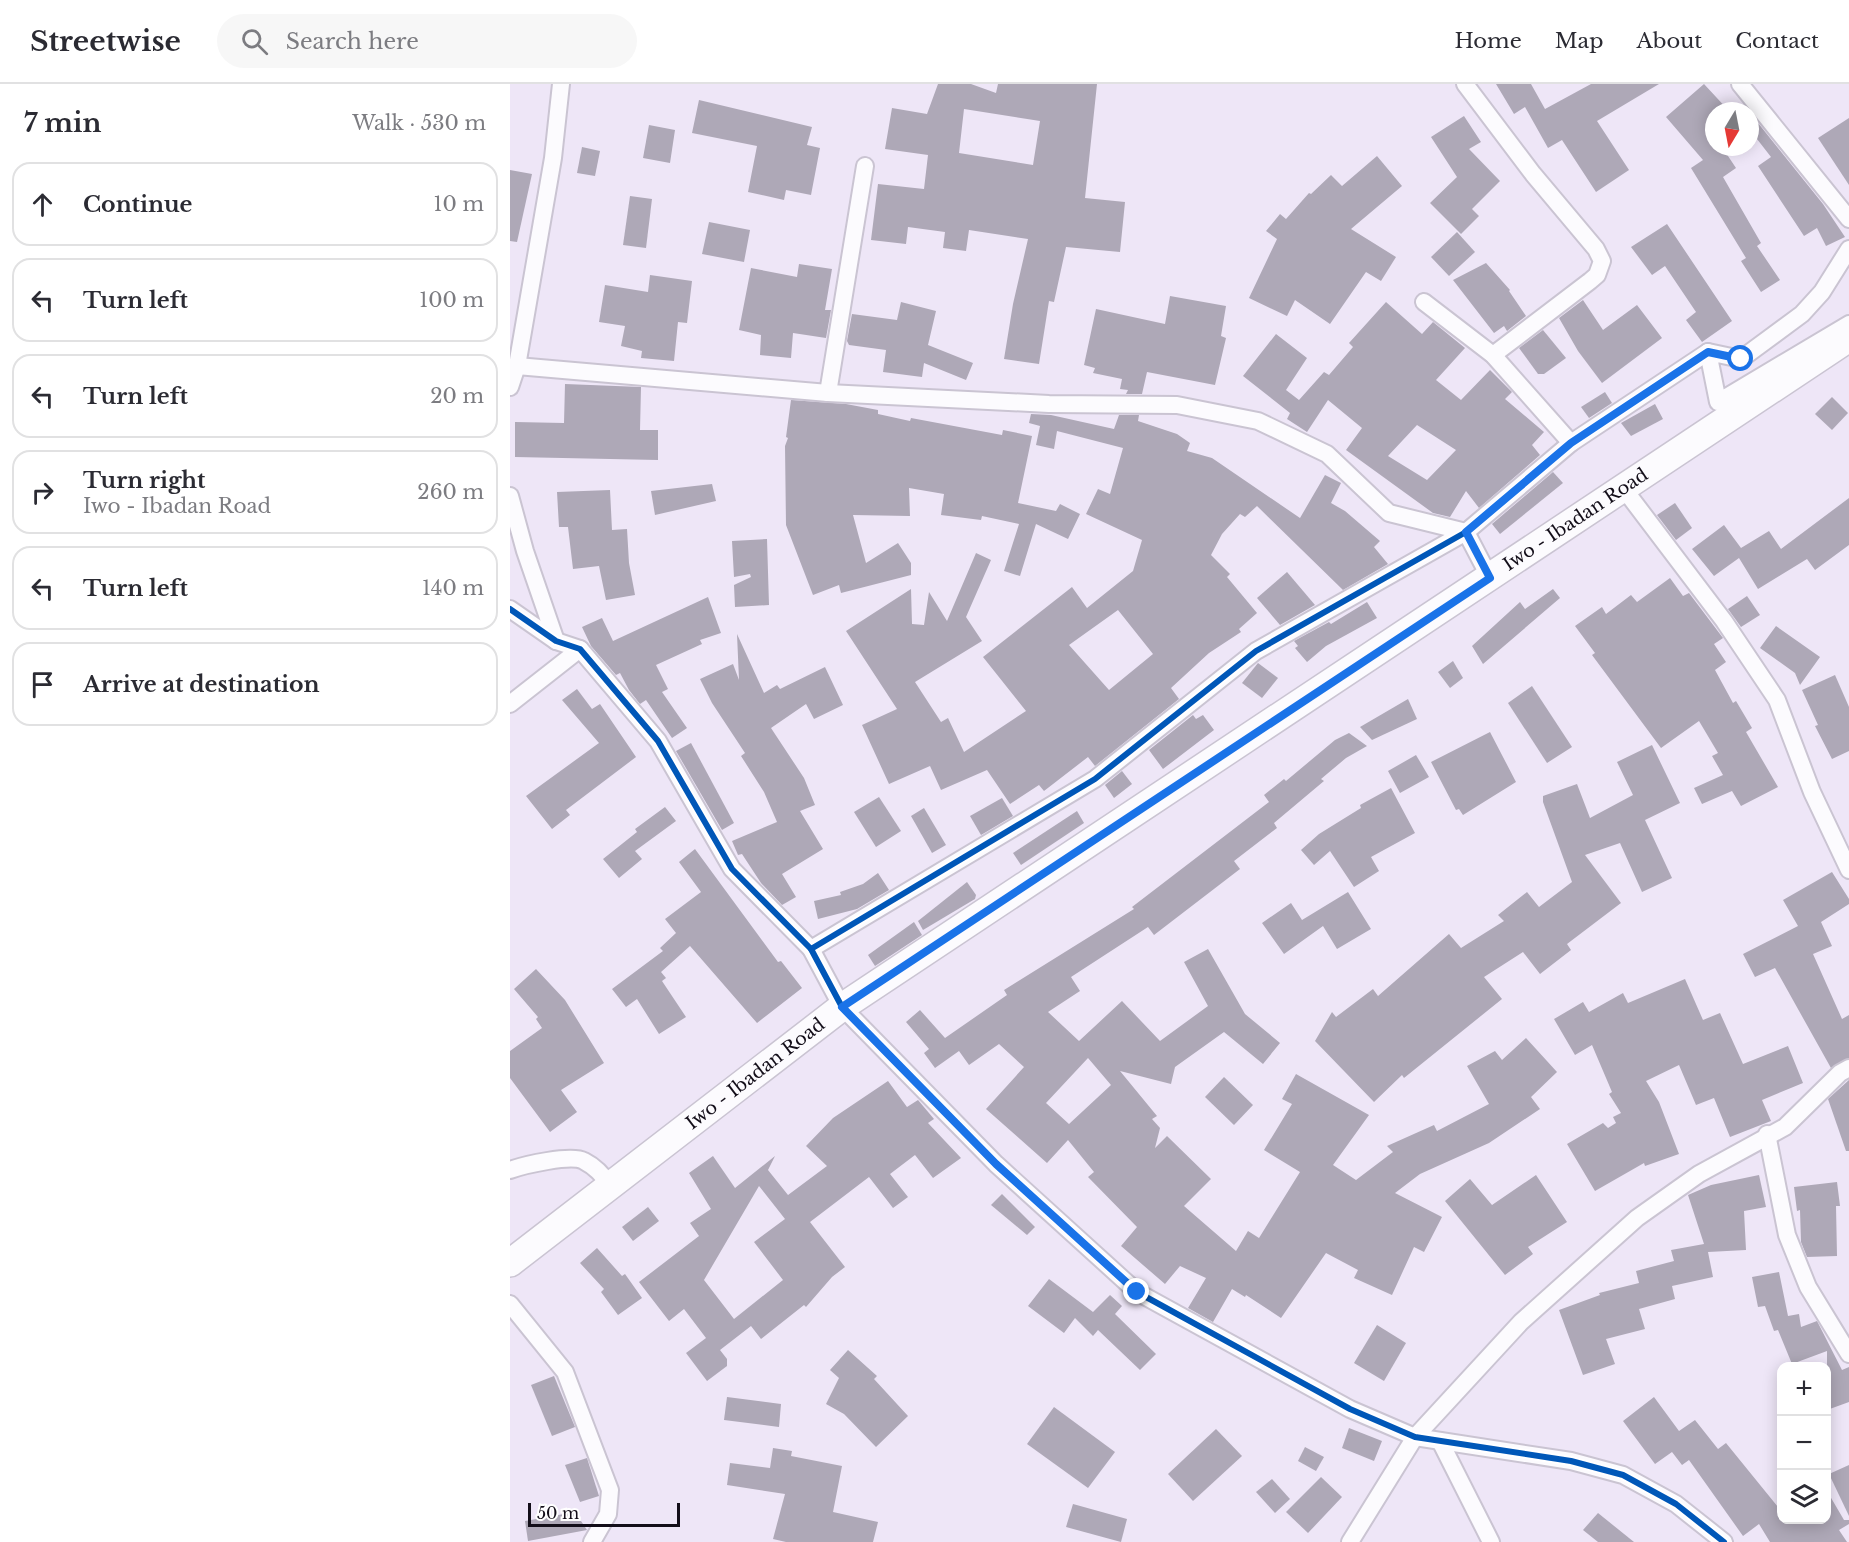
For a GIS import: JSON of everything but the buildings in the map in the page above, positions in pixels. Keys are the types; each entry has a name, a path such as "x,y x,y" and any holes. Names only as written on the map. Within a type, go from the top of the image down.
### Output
{"main road":[{"name":"Iwo - Ibadan Road","path":"510,1263 842,1007 1849,338"}],"street":[{"path":"561,84 553,158 512,378 1049,404 1177,405 1258,422 1327,454 1389,513 1466,532 1490,578"},
{"path":"1465,84 1533,174 1596,249 1602,261 1597,275 1493,355"},
{"path":"1740,84 1849,219"},
{"path":"828,393 865,166"},
{"path":"811,949 1095,779 1256,651 1466,532 1571,443 1708,352 1741,359 1802,314 1822,292 1849,249"},
{"path":"1424,302 1493,355 1571,443"},
{"path":"1708,352 1718,402 1849,324"},
{"path":"1624,489 1724,621 1777,700 1812,792 1849,870"},
{"path":"510,496 525,551 556,641"},
{"path":"510,609 556,641 580,649 658,741 732,869 811,949 842,1007 996,1164 1137,1292 1350,1409 1415,1437 1571,1461 1623,1475 1677,1504 1724,1542"},
{"path":"510,704 580,649"},
{"path":"1350,1542 1415,1437 1521,1322 1637,1218 1699,1174 1767,1134 1785,1127 1840,1073 1849,1068"},
{"path":"1767,1134 1787,1235 1808,1287 1849,1354"},
{"path":"510,1170 528,1164 582,1159 601,1172 611,1187"},
{"path":"510,1304 565,1372 610,1491 608,1514 592,1542"},
{"path":"1440,1441 1491,1542"}],"cycle path":[{"path":"811,949 1095,779 1256,651 1466,532 1571,443 1708,352"},
{"path":"510,609 556,641 580,649 658,741 732,869 811,949 842,1007 996,1164 1137,1292 1350,1409 1415,1437 1571,1461 1623,1475 1676,1504 1724,1542"}],"route":[{"path":"1137,1292 996,1164 842,1007 1490,578 1466,532 1571,443 1708,352 1741,359"}]}
